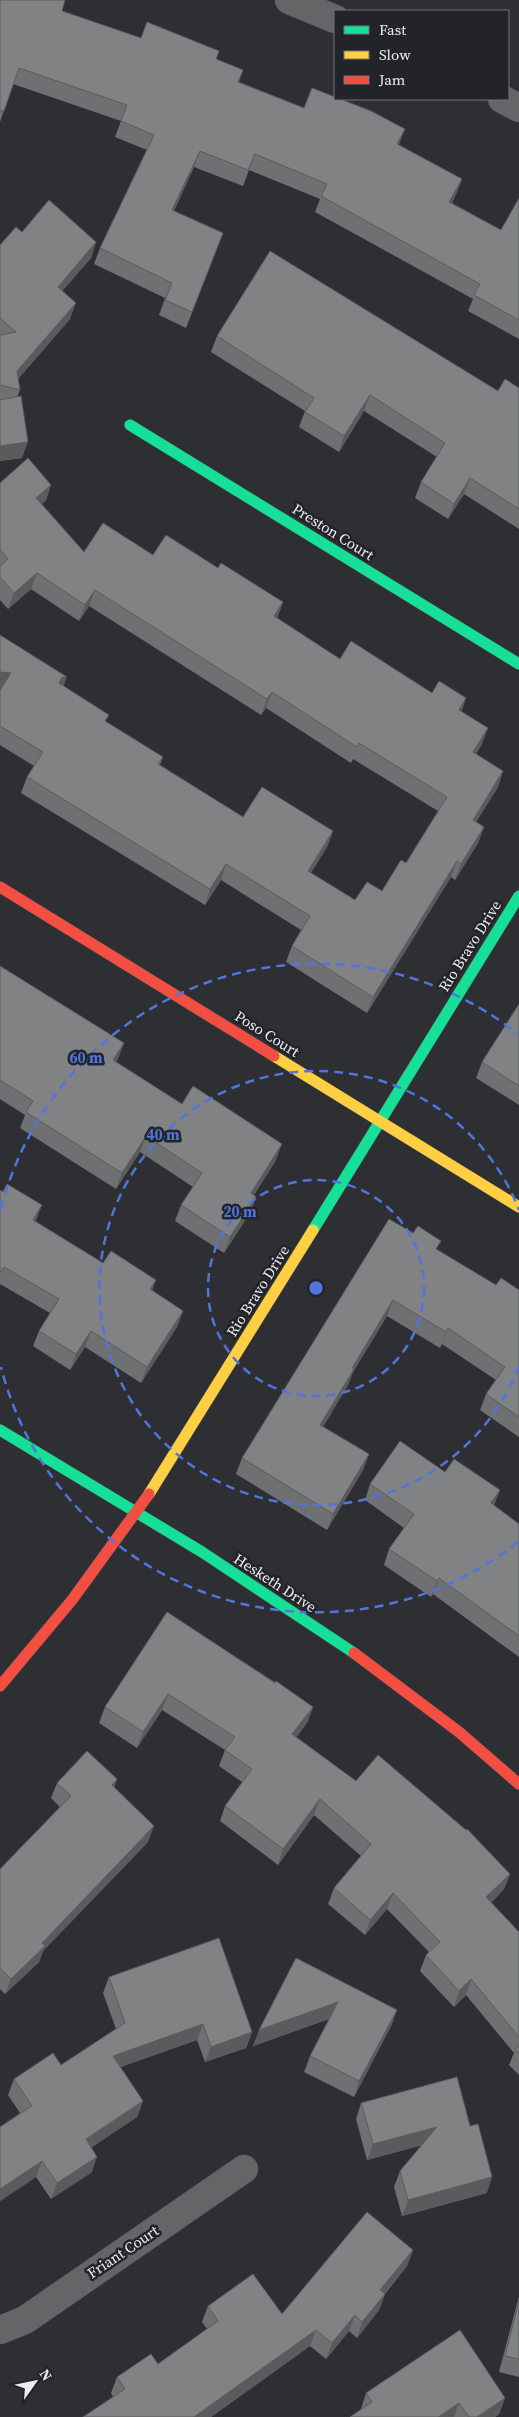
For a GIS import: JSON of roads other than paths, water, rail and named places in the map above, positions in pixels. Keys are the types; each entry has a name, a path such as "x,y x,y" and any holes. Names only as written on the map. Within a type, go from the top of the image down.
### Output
{"street":[{"path":"289,0 334,19"},
{"path":"504,100 519,108"},
{"name":"Preston Court","path":"130,425 519,664"},
{"name":"Poso Court","path":"0,887 519,1207"},
{"name":"Rio Bravo Drive","path":"0,1686 38,1644 136,1513 519,896"},
{"name":"Hesketh Drive","path":"0,1430 288,1608 392,1679 519,1784"},
{"name":"Friant Court","path":"0,2330 25,2320 244,2169"}]}
